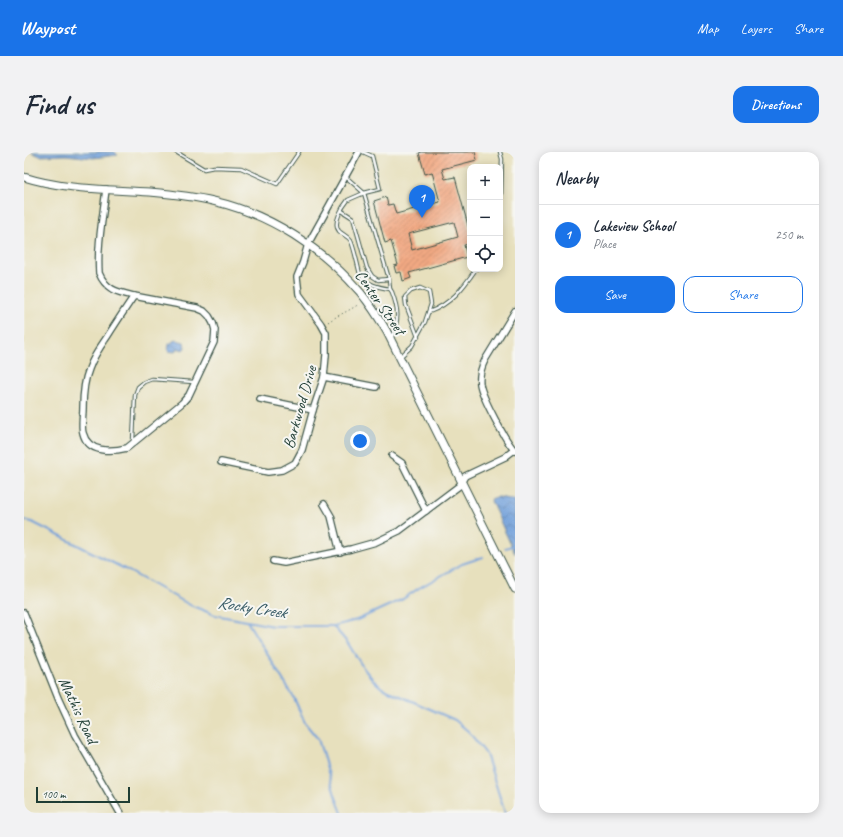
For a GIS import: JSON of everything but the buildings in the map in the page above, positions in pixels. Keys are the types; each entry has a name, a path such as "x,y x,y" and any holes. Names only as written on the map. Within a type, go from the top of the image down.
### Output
{"street":[{"name":"Barkwood Drive","path":"221,462 268,472 282,470 295,462 302,450 312,410 324,377 326,333 299,294 297,277 308,244 359,152"},
{"name":"Center Street","path":"24,177 49,183 182,195 214,201 260,217 308,244 334,265 361,293 391,339 515,589"},
{"path":"106,189 101,223 99,273 102,280 109,288 124,294 197,308 204,311 209,316 215,330 214,342 189,395 182,403 127,448 106,451 96,448 87,441 83,432 83,403 88,370 93,358 134,296"},
{"path":"273,561 284,563 340,552 376,542 399,531 426,511 459,486 465,476 514,450 506,439 483,394 480,378 482,366 485,360 515,311"},
{"path":"324,377 376,387"},
{"path":"260,399 312,410"},
{"path":"392,456 402,463 426,511"},
{"path":"324,504 331,516 340,552"},
{"name":"Mathis Road","path":"24,613 58,698 75,734 120,813"}],"lane":[{"path":"176,152 204,169 214,167 241,168 277,184 299,152"},
{"path":"363,152 372,156 380,189 350,198 345,203 338,217 337,226 339,231 350,240 360,274 373,286 390,289"},
{"path":"500,152 502,159 501,200"},
{"path":"346,177 364,194 389,279 390,289 394,297 398,316 391,339"},
{"path":"342,211 353,218 367,268 372,276 378,280 389,279"},
{"path":"428,313 440,308 455,297 474,272"},
{"path":"400,357 412,346 418,337 431,304 429,292 420,288 411,291 405,297 406,305 418,337"},
{"path":"133,443 135,395 138,387 144,382 152,379 195,382"}],"path":[{"path":"322,326 336,316 360,303"}],"water":[{"path":"31,152 115,152 118,155 93,158 66,155 40,156"},
{"path":"176,340 184,342 185,348 183,350 177,348 175,352 168,351 169,343"},
{"path":"499,497 515,500 515,554 491,501 492,498"}],"waterway":[{"name":"Rocky Creek","path":"24,520 32,522 125,569 190,605 215,615 273,626 333,626 357,620 403,599 419,588 462,564 483,557"},
{"name":"Rocky Creek","path":"505,548 512,546"},
{"path":"247,621 294,698 305,723 318,739 342,813"},
{"path":"333,626 349,645 368,673 382,688 455,720 469,732 486,754 505,813"}],"place":[{"name":"Lakeview School","path":"422,218"}]}
